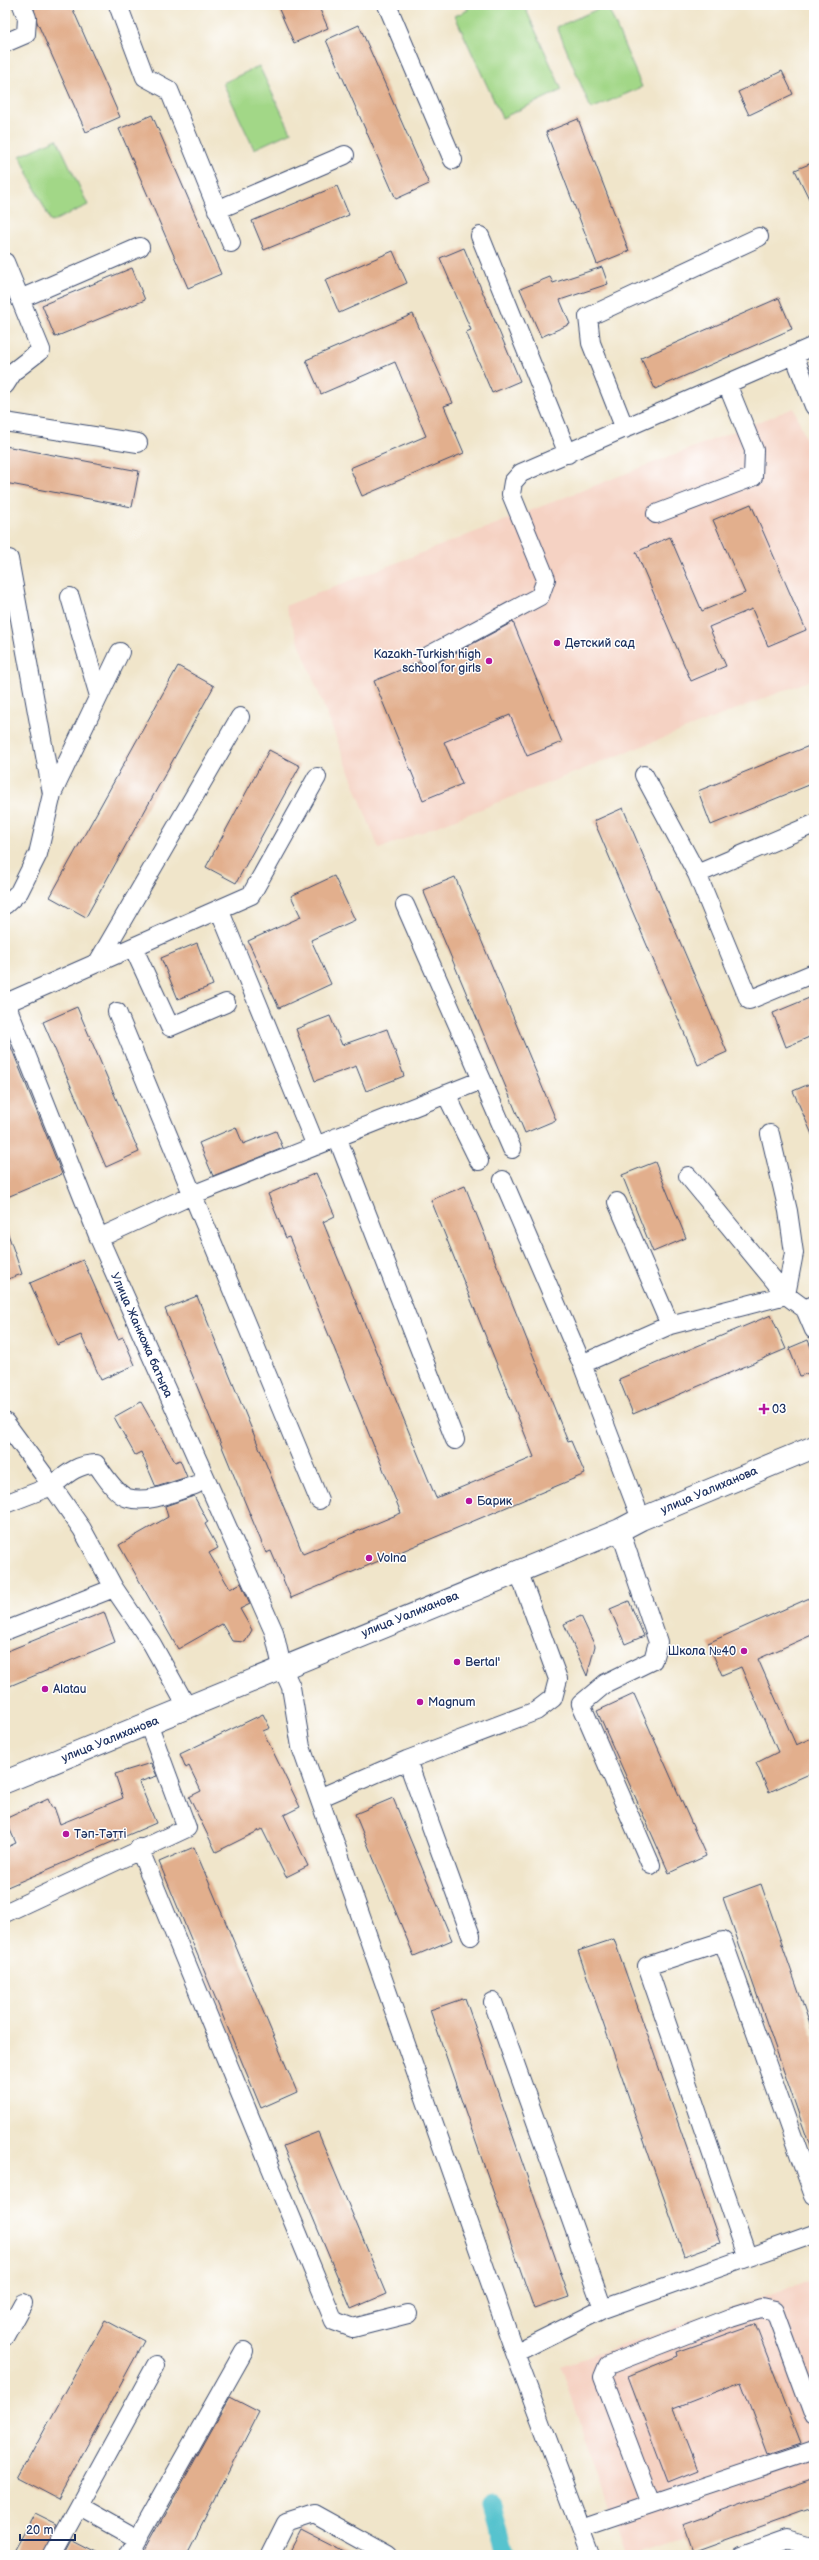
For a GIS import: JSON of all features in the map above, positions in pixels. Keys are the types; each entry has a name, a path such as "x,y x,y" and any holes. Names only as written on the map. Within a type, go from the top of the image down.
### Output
{"main road":[{"name":"улица Уалиханова","path":"5,1782 518,1570 620,1530 641,1519 814,1447"}],"street":[{"path":"5,43 26,34 27,18 22,5"},
{"path":"118,5 145,77 169,90 231,243"},
{"path":"387,5 453,160"},
{"path":"217,210 345,156"},
{"path":"480,236 568,454"},
{"path":"625,429 591,343 588,317 759,237"},
{"path":"20,299 140,247"},
{"path":"5,262 41,350 14,371 5,385"},
{"path":"428,656 540,596 546,579 511,494 512,488 521,473 568,454 814,346"},
{"path":"794,355 814,406"},
{"path":"656,514 753,477 754,450 727,384"},
{"path":"5,422 138,443"},
{"path":"9,559 52,794"},
{"path":"70,597 99,696"},
{"path":"6,900 19,892 38,854 52,794 120,652"},
{"path":"98,962 240,717"},
{"path":"644,775 697,874 748,1000 814,973"},
{"path":"5,1002 251,895 317,777"},
{"path":"697,874 814,824"},
{"path":"405,905 512,1149"},
{"path":"219,909 316,1146"},
{"path":"133,947 170,1027 226,1003"},
{"name":"Улица Жанкожа батыра","path":"5,1002 99,1238 274,1632 282,1667 291,1687 301,1747 515,2353 591,2555"},
{"path":"117,1012 319,1500"},
{"path":"99,1238 192,1195 482,1080"},
{"path":"446,1094 479,1161"},
{"path":"770,1134 788,1211 794,1253 786,1295"},
{"path":"337,1137 455,1440"},
{"path":"688,1176 786,1295 809,1307 814,1330"},
{"path":"503,1180 582,1364 641,1519"},
{"path":"617,1202 670,1325"},
{"path":"582,1364 670,1325 786,1295"},
{"path":"5,1422 82,1529 114,1588 152,1644 187,1707"},
{"path":"5,1504 52,1486 75,1468 87,1464 96,1464 119,1492 128,1498 151,1498 195,1485"},
{"path":"620,1530 658,1642 653,1660 606,1683 581,1704 651,1865"},
{"path":"319,1798 407,1760 536,1711 554,1698 558,1679 518,1570"},
{"path":"5,1631 114,1588"},
{"path":"5,1913 139,1848 187,1828 148,1723"},
{"path":"407,1760 472,1936"},
{"path":"139,1848 334,2321 353,2328 408,2314"},
{"path":"747,2256 647,1966 723,1941 814,2196"},
{"path":"493,2002 603,2309"},
{"path":"515,2353 603,2309 747,2256 814,2234"},
{"path":"5,2336 23,2303"},
{"path":"651,2504 603,2377 608,2364 732,2317 761,2308 776,2311 814,2417"},
{"path":"129,2555 244,2351"},
{"path":"52,2555 156,2365"},
{"path":"581,2528 814,2450"},
{"path":"79,2506 138,2539"},
{"path":"270,2555 286,2523 314,2514 388,2555"},
{"path":"742,2555 786,2538 814,2547"}],"shaded area":[{"name":"Детский сад","path":"794,408 814,460 814,679 379,849 285,606"},
{"path":"814,2279 814,2492 632,2555 625,2555 561,2366"}],"green space":[{"path":"466,5 524,5 562,90 502,118 455,16 468,10"},
{"path":"607,5 642,87 591,109 557,27"},
{"path":"259,66 291,132 254,149 223,83"},
{"path":"57,139 88,205 51,222 20,156"}],"building":[{"path":"33,5 71,5 120,117 86,132 37,22"},
{"path":"277,5 318,5 328,28 294,43"},
{"path":"359,25 429,184 396,199 326,40"},
{"path":"782,71 793,94 749,115 738,92"},
{"path":"152,115 221,274 188,288 119,129"},
{"path":"578,119 629,251 597,264 546,132"},
{"path":"814,162 814,209 795,170"},
{"path":"337,186 349,215 264,250 252,221"},
{"path":"464,248 520,381 492,393 466,332 471,330 440,258"},
{"path":"393,251 407,283 339,313 325,280"},
{"path":"602,267 608,284 560,300 570,324 541,337 520,289 550,277 553,283"},
{"path":"132,268 145,300 55,337 42,305"},
{"path":"779,298 792,329 655,389 641,358"},
{"path":"413,314 453,403 444,406 464,453 362,496 350,468 426,436 395,362 321,394 306,360"},
{"path":"5,446 139,471 132,507 5,483"},
{"path":"751,504 806,630 768,646 752,609 709,627 726,666 691,681 636,552 670,537 702,611 745,593 713,520"},
{"path":"513,622 562,742 527,756 510,715 444,742 462,784 423,800 374,681 419,662 427,666 433,665"},
{"path":"178,666 214,686 86,917 50,897"},
{"path":"814,744 814,783 711,825 698,791"},
{"path":"269,750 300,766 236,883 206,867"},
{"path":"623,808 727,1052 698,1065 594,821"},
{"path":"334,876 355,920 311,940 331,984 279,1008 248,941 301,917 291,896"},
{"path":"455,877 556,1120 525,1133 423,890"},
{"path":"197,943 213,985 178,999 161,958"},
{"path":"814,996 814,1035 786,1047 773,1013"},
{"path":"77,1007 139,1152 106,1167 43,1022"},
{"path":"330,1016 342,1045 387,1029 404,1076 366,1091 356,1066 315,1081 296,1029"},
{"path":"5,1032 62,1174 5,1198"},
{"path":"814,1082 814,1139 793,1091"},
{"path":"236,1127 243,1144 276,1131 283,1148 213,1176 199,1143"},
{"path":"655,1162 686,1238 653,1252 622,1175"},
{"path":"316,1173 335,1216 323,1222 436,1498 534,1457 431,1200 465,1186 568,1442 571,1441 585,1474 291,1598 271,1551 266,1553 165,1309 197,1296 303,1554 401,1513 289,1237 286,1238 268,1194"},
{"path":"7,1231 22,1274 5,1280 5,1232"},
{"path":"83,1260 118,1339 123,1337 135,1365 101,1380 81,1335 57,1345 30,1283"},
{"path":"771,1315 786,1349 633,1414 619,1379"},
{"path":"808,1340 814,1355 814,1371 800,1376 789,1348"},
{"path":"141,1402 175,1462 180,1460 187,1477 156,1487 141,1452 135,1455 114,1417"},
{"path":"194,1496 208,1522 205,1524 218,1548 209,1553 230,1589 241,1583 250,1604 240,1609 252,1630 245,1642 232,1641 222,1624 178,1649 119,1545 168,1517 165,1506"},
{"name":"Школа №40","path":"814,1596 814,1634 758,1659 796,1745 814,1737 814,1772 769,1792 756,1763 778,1752 741,1667 722,1675 708,1643"},
{"path":"629,1601 644,1636 625,1644 610,1609"},
{"path":"104,1612 115,1642 5,1688 5,1652"},
{"path":"581,1616 595,1646 587,1676 564,1624"},
{"path":"634,1694 706,1856 669,1873 597,1711"},
{"path":"263,1714 270,1728 263,1731 300,1807 284,1815 308,1866 286,1877 262,1829 216,1852 189,1797 201,1791 189,1766 186,1768 180,1754"},
{"path":"151,1763 157,1776 139,1782 156,1823 5,1888 5,1848 16,1843 5,1819 48,1799 52,1808 54,1807 60,1824 123,1798 115,1774"},
{"path":"393,1798 452,1940 414,1956 355,1814"},
{"path":"194,1847 297,2092 261,2108 159,1862"},
{"path":"761,1884 814,2036 814,2152 812,2152 723,1898"},
{"path":"614,1939 720,2243 684,2256 578,1951"},
{"path":"465,1998 569,2297 534,2309 430,2010"},
{"path":"318,2132 386,2294 351,2309 283,2146"},
{"path":"105,2320 144,2341 58,2499 18,2478"},
{"path":"755,2324 801,2443 768,2454 741,2382 674,2408 698,2470 668,2482 628,2376 678,2356 677,2352"},
{"path":"230,2397 259,2412 186,2555 142,2555"},
{"path":"814,2478 814,2507 692,2551 683,2525"},
{"path":"35,2513 57,2524 42,2555 12,2555"},
{"path":"301,2530 350,2555 288,2555"},
{"path":"72,2540 101,2555 64,2555"}],"waterway":[{"path":"493,2505 507,2555"}],"place":[{"name":"Детский сад","path":"557,643"},
{"name":"Kazakh-Turkish high school for girls","path":"489,661"},
{"name":"03","path":"764,1409"},
{"name":"Барик","path":"469,1501"},
{"name":"Volna","path":"369,1558"},
{"name":"Школа №40","path":"744,1651"},
{"name":"Bertal'","path":"457,1662"},
{"name":"Alatau","path":"45,1689"},
{"name":"Magnum","path":"420,1702"},
{"name":"Тәп-Тәтті","path":"66,1834"}]}
